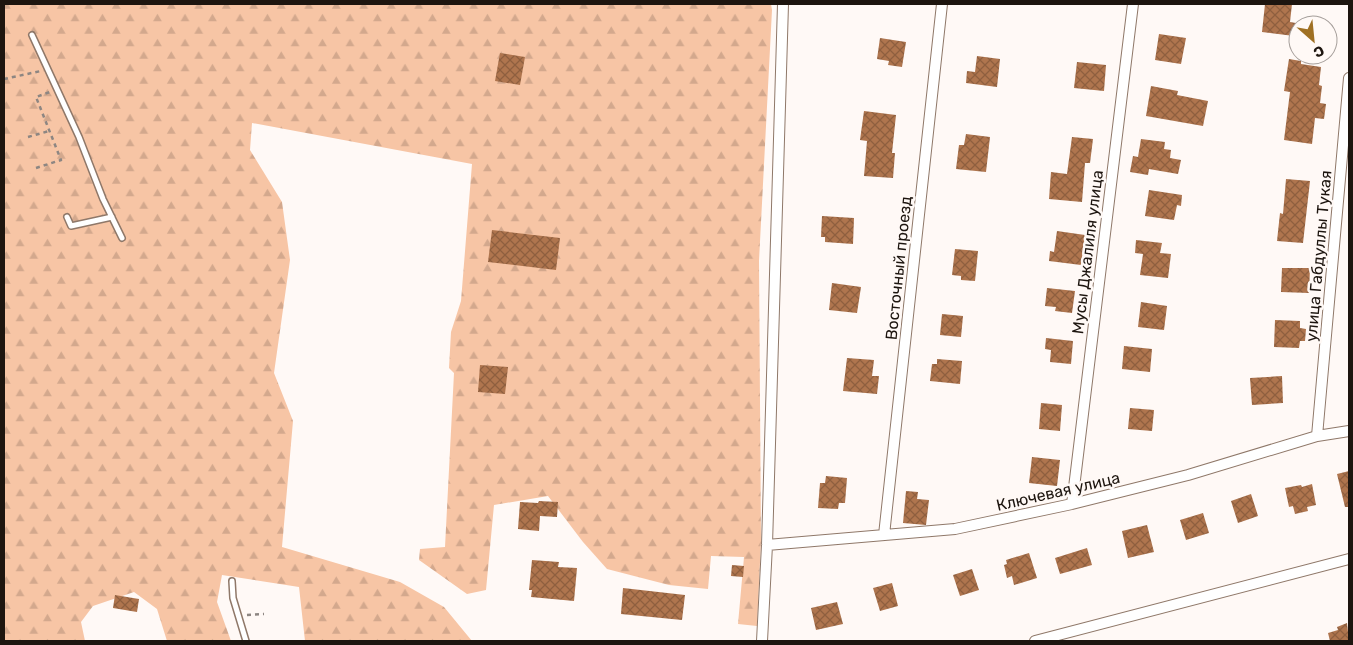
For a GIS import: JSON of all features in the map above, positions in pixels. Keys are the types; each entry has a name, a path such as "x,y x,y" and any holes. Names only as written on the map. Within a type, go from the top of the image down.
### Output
{"street":[{"path":"762,641 767,545 783,4"},
{"name":"Восточный проезд","path":"884,535 942,4"},
{"name":"Мусы Джалиля улица","path":"1072,504 1132,4"},
{"name":"улица Габдуллы Тукая","path":"1318,436 1349,78"},
{"name":"Ключевая улица","path":"767,545 955,529 1072,504 1188,475 1318,436 1349,431"},
{"path":"1035,641 1349,559"}],"lane":[{"path":"32,35 79,137 122,238"},
{"path":"67,217 71,226 112,217"},
{"path":"232,581 233,598 246,641"}],"path":[{"path":"4,79 48,70"},
{"path":"36,168 61,160 36,97 57,90"},
{"path":"28,137 49,131"},
{"path":"238,617 264,614"}],"green space":[{"path":"4,4 771,4 759,261 761,541 757,626 738,624 744,557 711,556 708,589 669,585 607,569 583,542 548,496 494,505 486,590 467,594 419,560 420,549 445,547 454,373 449,368 451,332 461,301 472,164 252,123 250,150 282,202 290,260 274,373 293,421 282,547 400,582 444,607 472,641 305,641 299,587 222,575 217,602 231,641 167,641 157,609 134,592 93,606 81,622 85,641 4,641"}],"building":[{"path":"1265,4 1292,4 1291,15 1288,15 1288,35 1262,32"},
{"path":"1159,34 1186,38 1181,64 1155,60"},
{"path":"880,38 906,42 902,67 888,65 889,61 877,59"},
{"path":"500,53 525,57 520,85 495,81"},
{"path":"977,56 1000,59 997,87 966,83 967,71 975,72"},
{"path":"1077,62 1106,65 1104,91 1074,88"},
{"path":"1288,65 1321,67 1319,85 1322,86 1320,103 1326,104 1324,119 1315,118 1312,144 1284,140 1290,92 1284,91"},
{"path":"1151,86 1178,91 1177,95 1208,101 1203,126 1146,116"},
{"path":"864,111 896,115 892,153 895,153 893,178 864,176 867,141 860,140"},
{"path":"966,134 990,137 986,172 956,169 959,145 964,145"},
{"path":"1072,137 1093,139 1090,163 1085,163 1082,202 1049,199 1051,172 1067,174"},
{"path":"1141,139 1165,142 1164,149 1171,150 1170,158 1181,160 1178,174 1149,169 1148,175 1130,172 1133,156 1138,157"},
{"path":"1286,179 1310,181 1303,243 1277,241 1280,213 1283,214"},
{"path":"1149,190 1182,195 1181,206 1177,205 1174,220 1145,216"},
{"path":"822,216 854,218 853,244 825,242 825,237 821,237"},
{"path":"492,230 560,238 556,270 488,262"},
{"path":"1057,231 1085,235 1081,265 1049,261 1050,251 1054,252"},
{"path":"1136,240 1162,243 1160,253 1171,254 1168,278 1140,275 1143,254 1135,253"},
{"path":"955,249 978,251 975,281 961,280 961,276 952,275"},
{"path":"1282,268 1310,268 1309,293 1281,292"},
{"path":"832,283 861,287 857,313 829,310"},
{"path":"1047,288 1075,291 1072,313 1055,311 1056,307 1045,306"},
{"path":"1141,302 1167,306 1164,330 1138,327"},
{"path":"942,314 963,316 961,337 940,335"},
{"path":"1275,320 1300,321 1300,328 1306,329 1305,341 1300,341 1299,348 1274,347"},
{"path":"1046,338 1073,341 1071,364 1050,362 1051,350 1045,349"},
{"path":"1124,346 1152,349 1150,372 1122,369"},
{"path":"847,358 874,360 872,376 879,376 877,394 843,391"},
{"path":"937,359 962,361 960,384 930,381 932,364 937,364"},
{"path":"480,365 508,367 505,394 478,392"},
{"path":"1282,376 1283,403 1252,405 1250,378"},
{"path":"1041,403 1062,405 1060,431 1039,429"},
{"path":"1130,408 1154,410 1152,431 1128,429"},
{"path":"1032,457 1060,460 1057,486 1029,483"},
{"path":"1349,471 1349,507 1345,507 1337,474"},
{"path":"826,476 847,478 845,503 839,503 838,509 818,508 820,483 825,483"},
{"path":"1312,484 1316,505 1307,507 1308,511 1295,514 1293,506 1289,507 1285,488 1301,485 1302,487"},
{"path":"906,491 918,492 917,499 929,500 926,525 903,523"},
{"path":"1251,494 1258,516 1238,523 1231,501"},
{"path":"539,501 558,502 557,517 540,516 539,531 518,529 520,502 538,503"},
{"path":"1203,513 1209,533 1186,540 1180,520"},
{"path":"1147,525 1154,552 1128,558 1122,531"},
{"path":"1087,548 1092,565 1060,574 1055,558"},
{"path":"1029,553 1037,578 1014,585 1012,576 1007,578 1004,565 1007,564 1006,560"},
{"path":"532,560 559,562 558,567 577,568 574,601 531,597 532,590 529,590"},
{"path":"732,565 744,566 743,577 731,576"},
{"path":"972,569 979,590 960,596 953,575"},
{"path":"892,583 898,606 880,611 873,588"},
{"path":"623,588 685,595 682,620 621,614"},
{"path":"115,595 139,599 137,612 113,608"},
{"path":"837,602 843,624 816,630 811,608"},
{"path":"1347,623 1349,641 1330,641 1328,633 1338,630 1337,627"}]}
